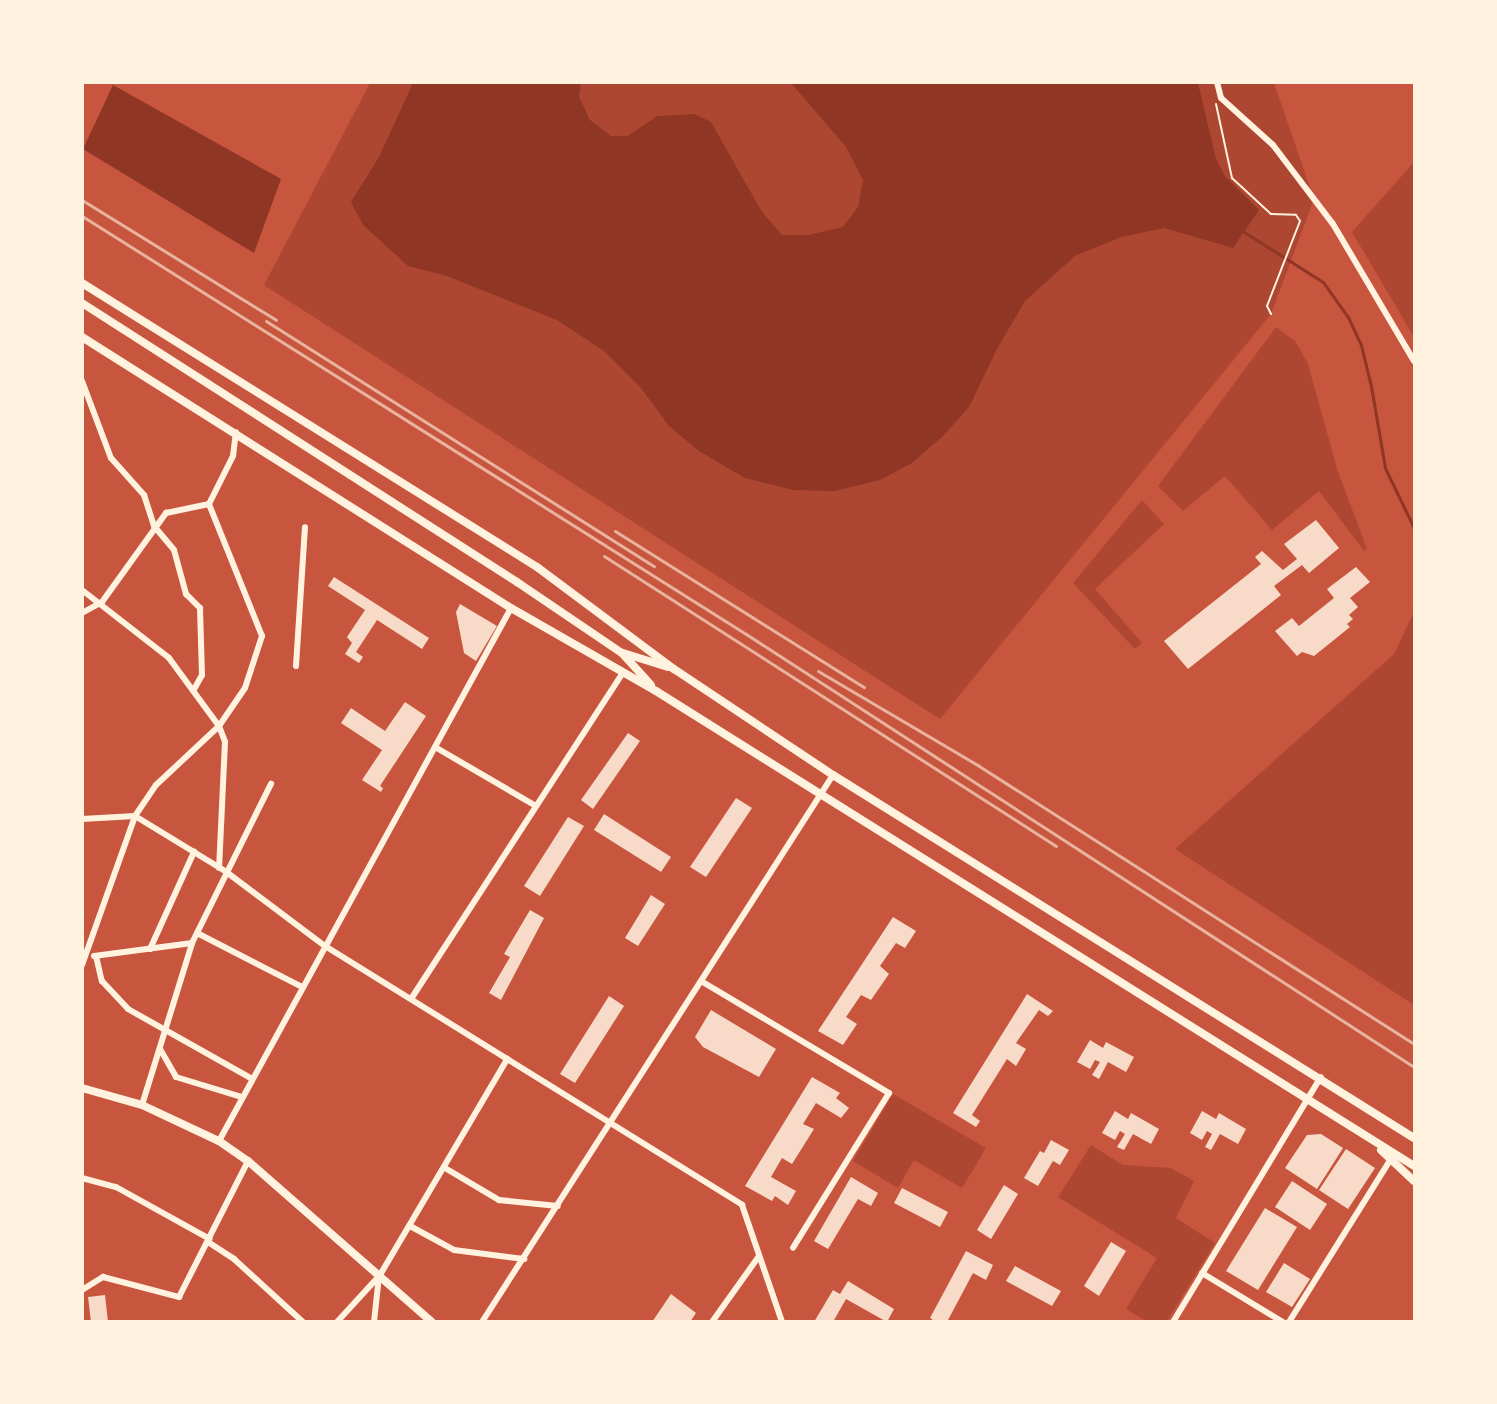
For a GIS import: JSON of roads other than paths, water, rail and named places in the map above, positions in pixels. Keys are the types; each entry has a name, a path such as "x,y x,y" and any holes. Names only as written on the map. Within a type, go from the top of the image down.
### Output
{"main road":[{"path":"82,283 537,567 674,669 832,775 1321,1077 1414,1138"},
{"path":"82,303 622,653 656,691"},
{"path":"82,337 236,432 511,608 656,691 819,796 1372,1141 1392,1157 1414,1181"},
{"path":"622,653 674,669"},
{"path":"1392,1157 1414,1166"}],"street":[{"path":"1217,82 1221,98 1273,145 1333,224 1414,361"},
{"path":"82,381 111,458 144,495 154,526 174,550 186,594 200,608 202,675 193,691"},
{"path":"82,965 135,816 156,785 219,726 245,688 262,636 209,504 233,456 236,432"},
{"path":"82,613 102,602 154,526 178,507 209,504"},
{"path":"296,666 305,527"},
{"path":"82,590 102,602 169,658 219,726 225,742 222,869"},
{"path":"219,1141 511,608"},
{"path":"411,999 623,672"},
{"path":"435,747 536,806"},
{"path":"482,1322 832,775"},
{"path":"142,1105 192,943 222,869 271,784"},
{"path":"82,819 135,816 222,869 325,945 742,1205 782,1322"},
{"path":"150,949 194,852"},
{"path":"197,933 302,987"},
{"path":"85,957 192,943"},
{"path":"96,956 102,981 128,1009 252,1079"},
{"path":"701,981 889,1093 793,1248"},
{"path":"160,1049 176,1077 242,1097"},
{"path":"337,1322 380,1275 507,1059"},
{"path":"1173,1322 1321,1077"},
{"path":"82,1088 142,1105 219,1141 248,1161 432,1322"},
{"path":"1289,1322 1392,1157"},
{"path":"82,1290 103,1277 179,1297 248,1161"},
{"path":"445,1168 499,1200 558,1206"},
{"path":"82,1178 116,1187 209,1241 234,1259 303,1322"},
{"path":"410,1226 454,1250 524,1259"},
{"path":"712,1322 759,1256"},
{"path":"1202,1273 1283,1322"},
{"path":"374,1322 380,1275"}],"waterway":[{"path":"1244,232 1323,282 1348,317 1361,345 1371,386 1385,468 1414,528"}],"railway":[{"path":"82,200 276,320"},
{"path":"82,216 746,634 1414,1067"},
{"path":"266,321 654,566"},
{"path":"615,531 864,687"},
{"path":"604,556 1056,846"},
{"path":"818,671 979,766 1414,1044"}]}
